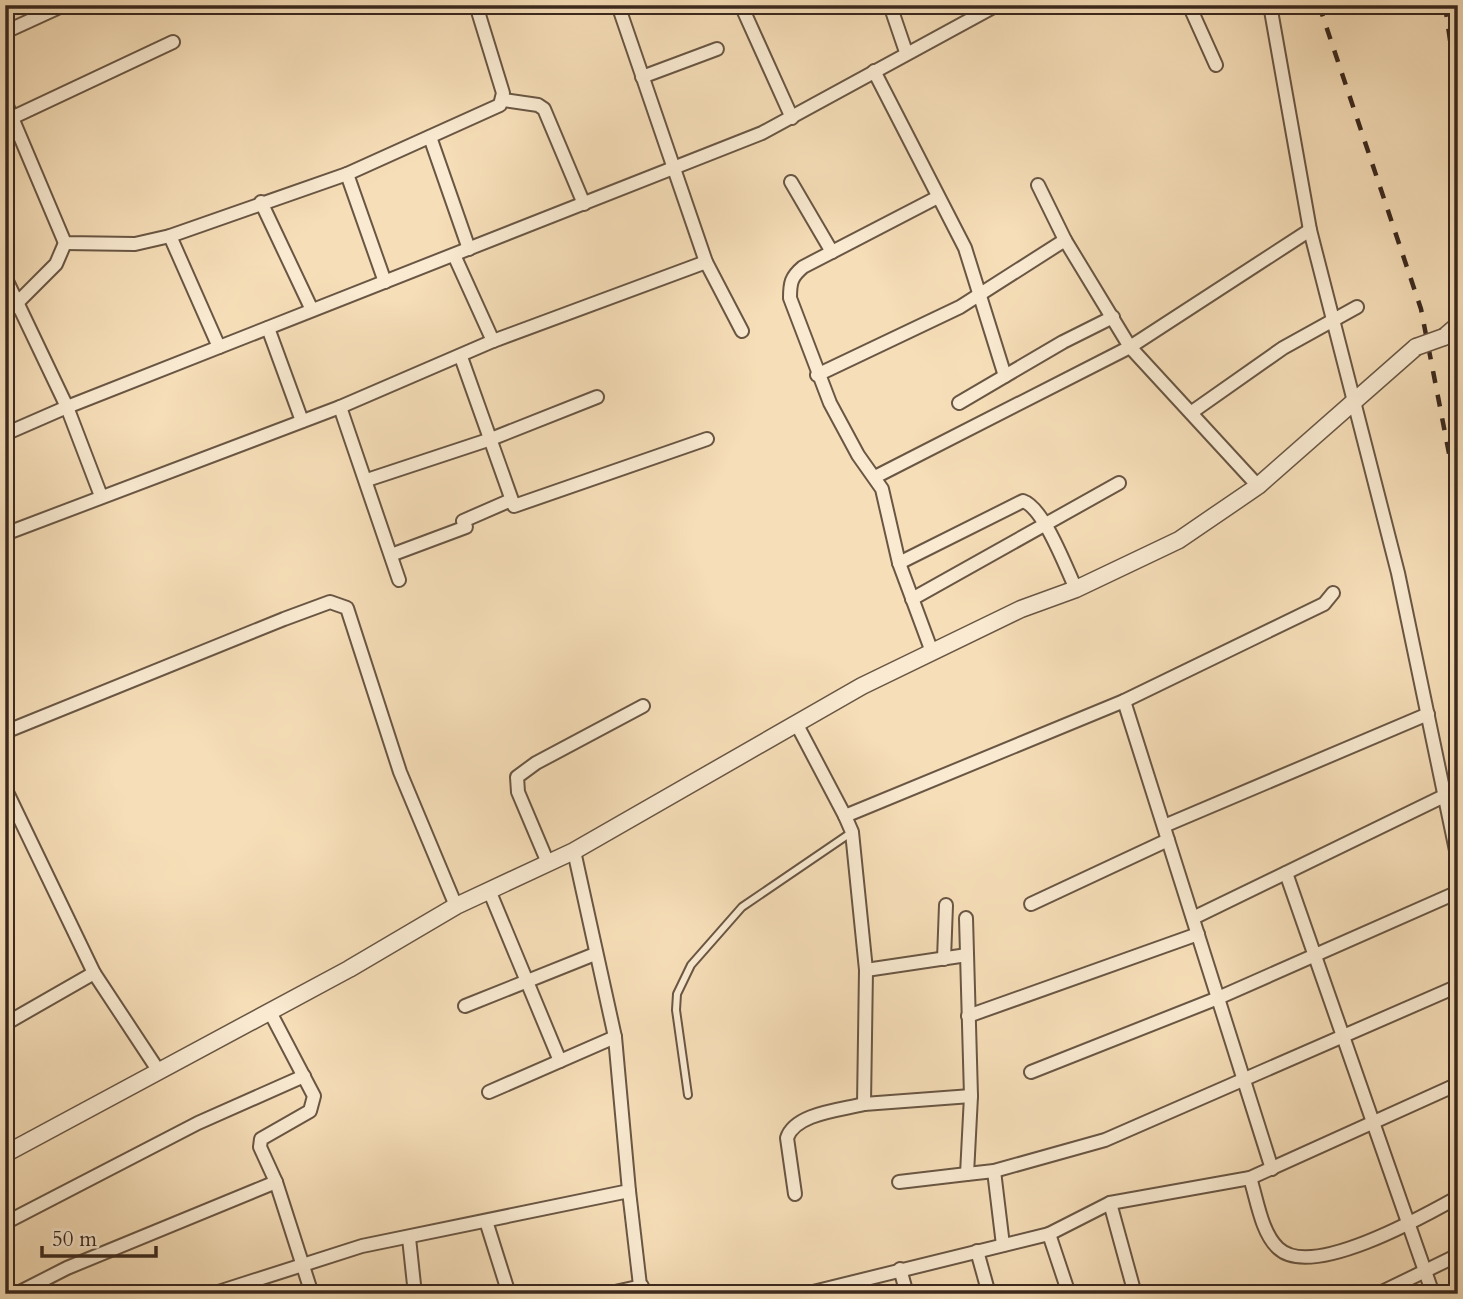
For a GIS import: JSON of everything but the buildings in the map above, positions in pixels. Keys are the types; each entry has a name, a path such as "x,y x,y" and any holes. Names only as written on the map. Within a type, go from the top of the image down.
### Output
{"street":[{"path":"5,32 64,5"},
{"path":"477,5 504,100"},
{"path":"618,5 706,262 742,331"},
{"path":"741,5 792,118"},
{"path":"890,5 906,52"},
{"path":"5,434 67,407 762,133 996,5"},
{"path":"1189,5 1216,65"},
{"path":"1269,5 1310,230 1355,400 1428,714 1442,797 1458,860"},
{"path":"9,119 173,42"},
{"path":"642,77 717,49"},
{"path":"873,71 965,248 1005,376"},
{"path":"65,243 135,244 170,236 347,174 491,110 504,100 538,105 544,109 584,204"},
{"path":"5,101 9,119 65,243 56,264 5,315"},
{"path":"430,137 470,249"},
{"path":"347,174 385,282"},
{"path":"791,183 832,252"},
{"path":"1038,186 1065,240 1130,347 1258,486"},
{"path":"932,652 899,563 881,489 842,429 817,375 790,298 790,284 793,275 803,267 938,197"},
{"path":"261,202 312,310"},
{"path":"875,477 1130,347 1310,230"},
{"path":"170,236 219,347"},
{"path":"817,375 960,307 1065,240"},
{"path":"454,255 494,341"},
{"path":"5,534 341,407 494,341 706,262"},
{"path":"5,277 67,407 101,496"},
{"path":"1192,412 1283,348 1357,307"},
{"path":"959,403 1113,317"},
{"path":"5,1154 270,1012 456,906 575,851 796,723 1021,609 1076,589 1179,541 1258,486 1416,347 1444,337 1458,325"},
{"path":"268,328 302,421"},
{"path":"461,357 514,506 521,506 707,439"},
{"path":"367,480 491,439 597,397"},
{"path":"341,407 400,580"},
{"path":"912,599 1119,483"},
{"path":"391,555 464,524 511,500"},
{"path":"899,563 1013,503 1030,503 1045,524 1076,589"},
{"path":"845,816 1124,701 1324,604 1332,593"},
{"path":"5,732 284,618 330,602 347,608 400,772 456,906"},
{"path":"1124,701 1272,1169"},
{"path":"548,863 518,792 517,777 536,763 643,706"},
{"path":"1164,826 1428,714"},
{"path":"796,723 852,832 866,970 864,1104"},
{"path":"5,788 94,973 158,1070"},
{"path":"1193,918 1442,797"},
{"path":"1031,904 1168,840"},
{"path":"575,851 595,954 615,1037 629,1191 642,1290 606,1294"},
{"path":"1286,873 1433,1294"},
{"path":"489,890 560,1061"},
{"path":"1031,1072 1218,998 1458,892"},
{"path":"944,959 946,905"},
{"path":"966,918 971,1097 967,1174"},
{"path":"968,1016 1198,934"},
{"path":"465,1006 595,954"},
{"path":"866,970 967,956"},
{"path":"5,1024 94,973"},
{"path":"899,1182 994,1171 1105,1140 1458,986"},
{"path":"270,1012 314,1096 310,1111 261,1139 260,1147 276,1182 312,1294"},
{"path":"489,1092 615,1037"},
{"path":"5,1223 198,1123 304,1076"},
{"path":"805,1294 1049,1234 1110,1203 1250,1178 1458,1084"},
{"path":"795,1194 788,1138 790,1131 803,1121 864,1104 971,1097"},
{"path":"994,1171 1003,1245"},
{"path":"1250,1178 1268,1234 1287,1255 1303,1258 1324,1255 1409,1225 1458,1197"},
{"path":"16,1294 66,1268 276,1182"},
{"path":"212,1294 362,1247 629,1191"},
{"path":"1110,1203 1135,1294"},
{"path":"486,1222 509,1294"},
{"path":"1049,1234 1069,1294"},
{"path":"409,1238 415,1294"},
{"path":"976,1251 989,1294"},
{"path":"1378,1294 1458,1255"},
{"path":"900,1269 907,1294"}],"lane":[{"path":"688,1094 676,1010 677,993 691,965 742,907 852,832"}],"railway":[{"path":"1319,5 1421,309 1458,500"},
{"path":"1445,5 1458,96"}]}
